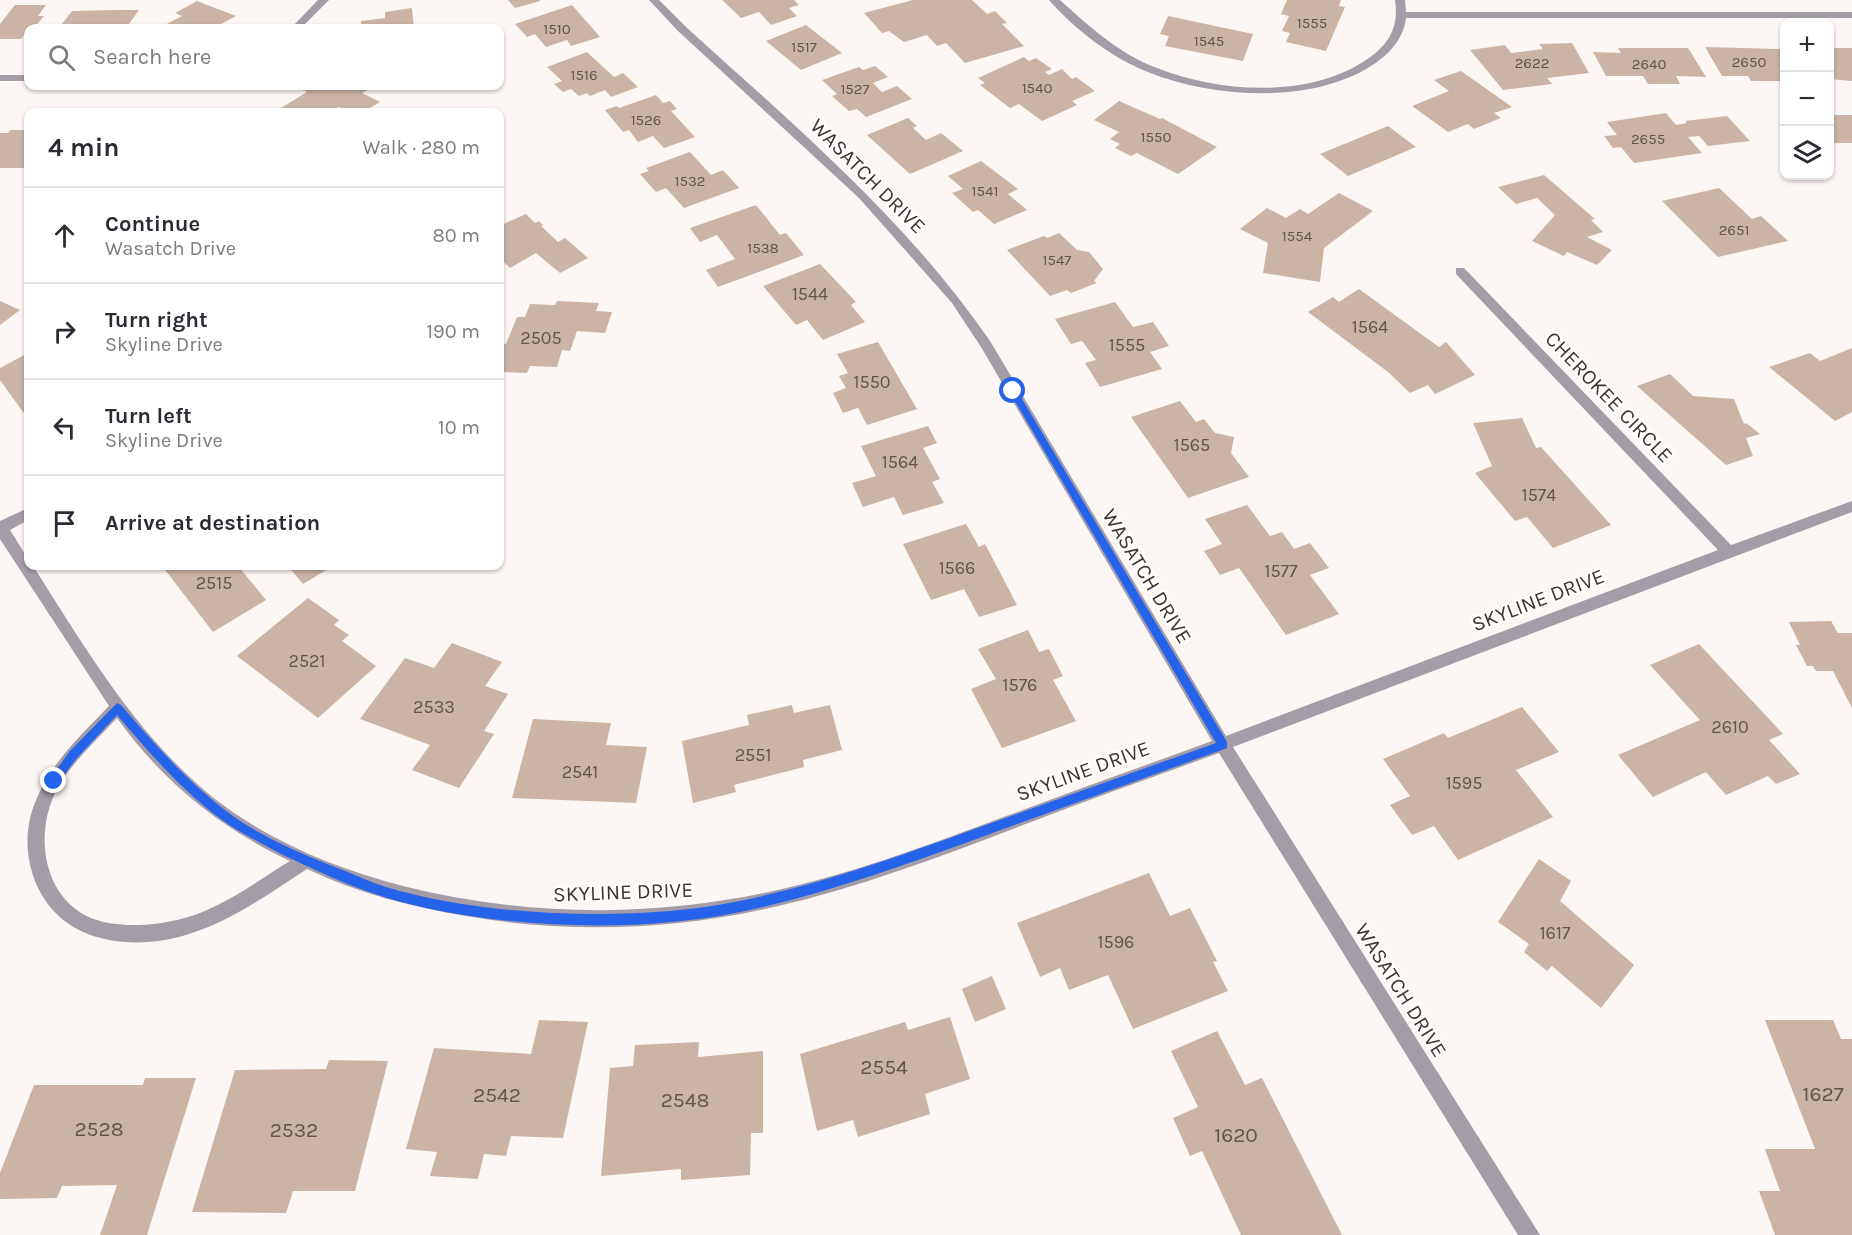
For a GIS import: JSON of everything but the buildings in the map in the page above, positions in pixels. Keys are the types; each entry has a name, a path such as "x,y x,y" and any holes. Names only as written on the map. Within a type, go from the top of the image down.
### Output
{"street":[{"path":"300,24 324,0"},
{"name":"WASATCH DRIVE","path":"654,0 690,37 863,195 956,300 986,344 1223,745 1530,1235"},
{"path":"1054,0 1109,47 1139,65 1196,83 1277,90 1308,85 1359,70 1377,58 1391,45 1400,31 1403,15 1400,0"},
{"path":"1403,15 1852,15"},
{"path":"0,78 24,78"},
{"name":"CHEROKEE CIRCLE","path":"1460,271 1728,551"},
{"name":"SKYLINE DRIVE","path":"29,570 117,708 171,770 219,812 261,838 306,860 386,892 447,906 520,916 596,919 665,916 733,908 805,891 870,872 1223,745 1728,551 1852,506"},
{"path":"1,527 24,516"},
{"name":"SKYLINE DRIVE","path":"1,527 24,563"},
{"path":"117,708 67,763 54,781 41,811 34,845 40,878 58,904 84,924 122,933 161,932 199,921 238,902 306,860"}],"route":[{"path":"54,781 73,754 117,708 171,770 219,812 261,838 306,860 386,892 447,906 520,916 585,919 665,916 733,908 805,891 870,872 1223,745 1013,391"}]}
